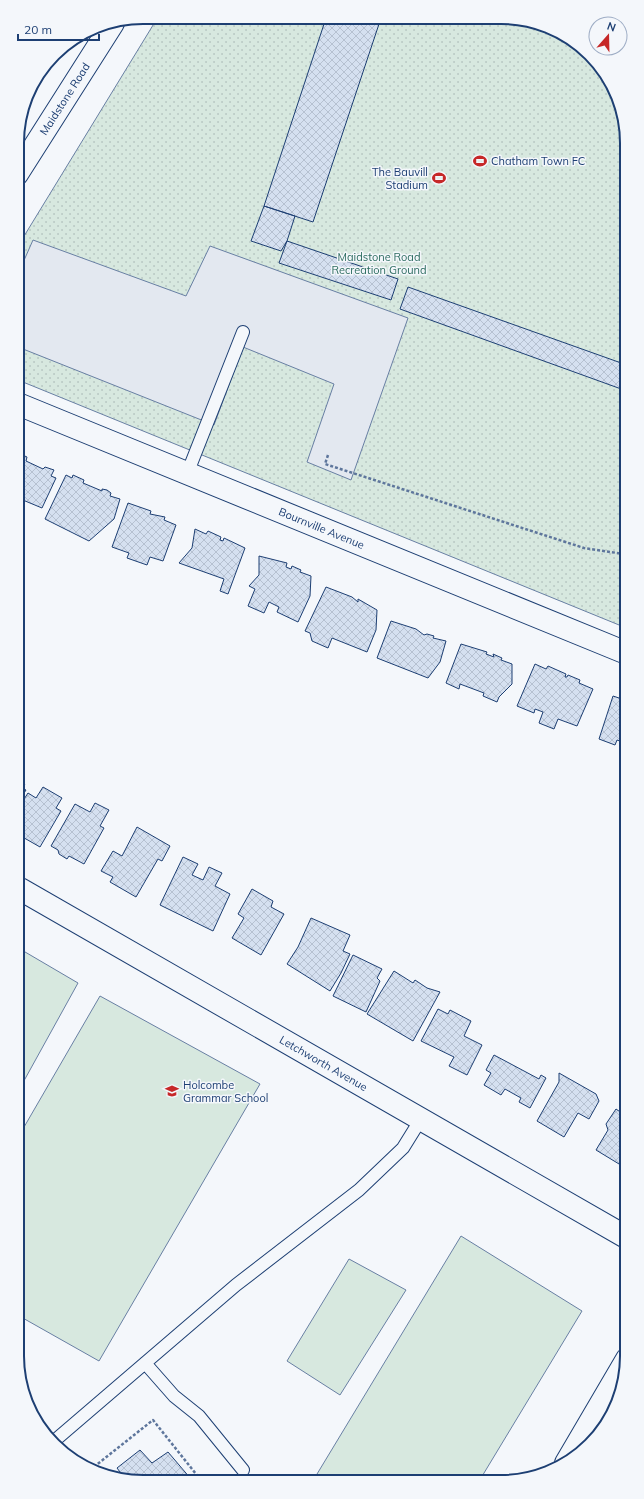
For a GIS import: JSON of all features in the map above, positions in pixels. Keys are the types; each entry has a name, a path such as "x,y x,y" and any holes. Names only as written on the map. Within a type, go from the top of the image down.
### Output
{"street":[{"name":"Maidstone Road","path":"24,163 108,29"},
{"name":"Bournville Avenue","path":"24,406 620,650"},
{"name":"Letchworth Avenue","path":"24,891 620,1234"},
{"path":"574,1449 619,1373"}],"lane":[{"path":"187,474 242,332"},
{"path":"57,1438 236,1285 359,1190 403,1148 421,1119"},
{"path":"144,1363 174,1396 199,1416 243,1470"}],"path":[{"path":"328,456 325,464 503,523 584,548 620,553"},
{"path":"96,1465 153,1420 197,1475"}],"green space":[{"name":"Maidstone Road Recreation Ground","path":"154,24 509,24 524,26 554,36 567,44 585,59 595,71 611,98 616,112 620,143 620,625 24,382 24,236"},
{"path":"24,951 78,983 24,1081"},
{"path":"100,996 260,1084 99,1361 24,1319 24,1127"},
{"path":"461,1236 582,1311 483,1475 316,1475"},
{"path":"349,1259 406,1290 340,1395 287,1361"}],"shaded area":[{"path":"33,240 186,296 210,246 408,318 351,480 307,462 334,384 243,347 214,425 24,349 24,260"}],"building":[{"path":"324,24 379,24 313,222 264,206"},
{"path":"264,206 295,216 287,241 281,251 251,241"},
{"path":"287,241 398,279 391,300 279,263"},
{"path":"408,287 620,363 620,389 400,309"},
{"path":"24,456 27,457 26,461 43,469 45,467 54,470 51,476 56,478 42,508 24,500"},
{"path":"66,475 72,478 73,475 84,480 83,483 102,491 102,489 107,490 111,493 110,496 120,499 114,519 89,541 45,519"},
{"path":"128,503 151,511 150,514 165,517 164,520 176,525 163,561 150,557 147,565 127,558 129,553 112,547"},
{"path":"195,529 206,534 208,531 221,537 220,540 223,541 224,538 245,548 228,594 220,591 224,579 179,563 192,548"},
{"path":"259,556 287,563 286,567 291,569 292,566 301,570 300,572 311,576 310,596 298,622 277,612 279,607 269,602 264,613 248,606 255,589 249,586 259,575"},
{"path":"326,587 352,597 358,602 358,599 377,610 376,630 367,652 332,638 328,648 312,641 310,633 305,631"},
{"path":"391,621 416,629 424,635 427,634 434,636 433,638 446,641 440,662 428,678 377,658"},
{"path":"461,644 487,652 486,654 494,657 493,654 502,658 501,660 512,664 512,684 499,697 497,702 483,696 484,693 460,684 459,689 446,683"},
{"path":"535,664 546,669 548,666 566,674 565,677 568,675 580,680 579,683 593,689 577,726 558,719 554,729 539,723 543,712 535,709 534,713 517,706"},
{"path":"613,696 620,698 620,741 617,740 615,745 599,739"},
{"path":"43,787 62,798 56,808 61,811 40,847 24,838 24,799 28,793 36,798"},
{"path":"95,803 109,810 100,826 104,828 84,864 69,856 67,859 59,854 58,850 51,846 75,804 90,812"},
{"path":"137,827 170,846 162,861 158,859 136,897 110,882 113,877 101,871 113,851 122,856"},
{"path":"183,857 198,864 192,875 203,880 209,867 222,873 215,886 230,894 213,931 160,905"},
{"path":"252,889 273,901 271,907 284,914 261,955 232,938 244,918 238,914"},
{"path":"311,918 350,935 343,951 350,954 330,991 287,964 298,947"},
{"path":"353,955 382,969 377,978 380,981 366,1012 333,996"},
{"path":"394,971 413,983 415,980 427,988 440,992 413,1041 367,1014"},
{"path":"438,1009 448,1014 450,1010 471,1021 464,1036 482,1045 467,1075 449,1066 454,1057 421,1041"},
{"path":"494,1055 539,1079 541,1075 546,1078 530,1108 519,1102 521,1098 505,1089 501,1095 484,1085 491,1073 486,1070"},
{"path":"559,1073 596,1094 599,1101 589,1119 578,1113 564,1137 537,1121 559,1082"},
{"path":"616,1109 620,1112 620,1165 596,1150 608,1130 606,1124"},
{"path":"140,1450 152,1463 168,1452 188,1475 135,1475 121,1473 117,1468"}],"place":[{"name":"Chatham Town FC","path":"480,161"},
{"name":"The Bauvill Stadium","path":"439,178"},
{"name":"Holcombe Grammar School","path":"172,1091"}]}
